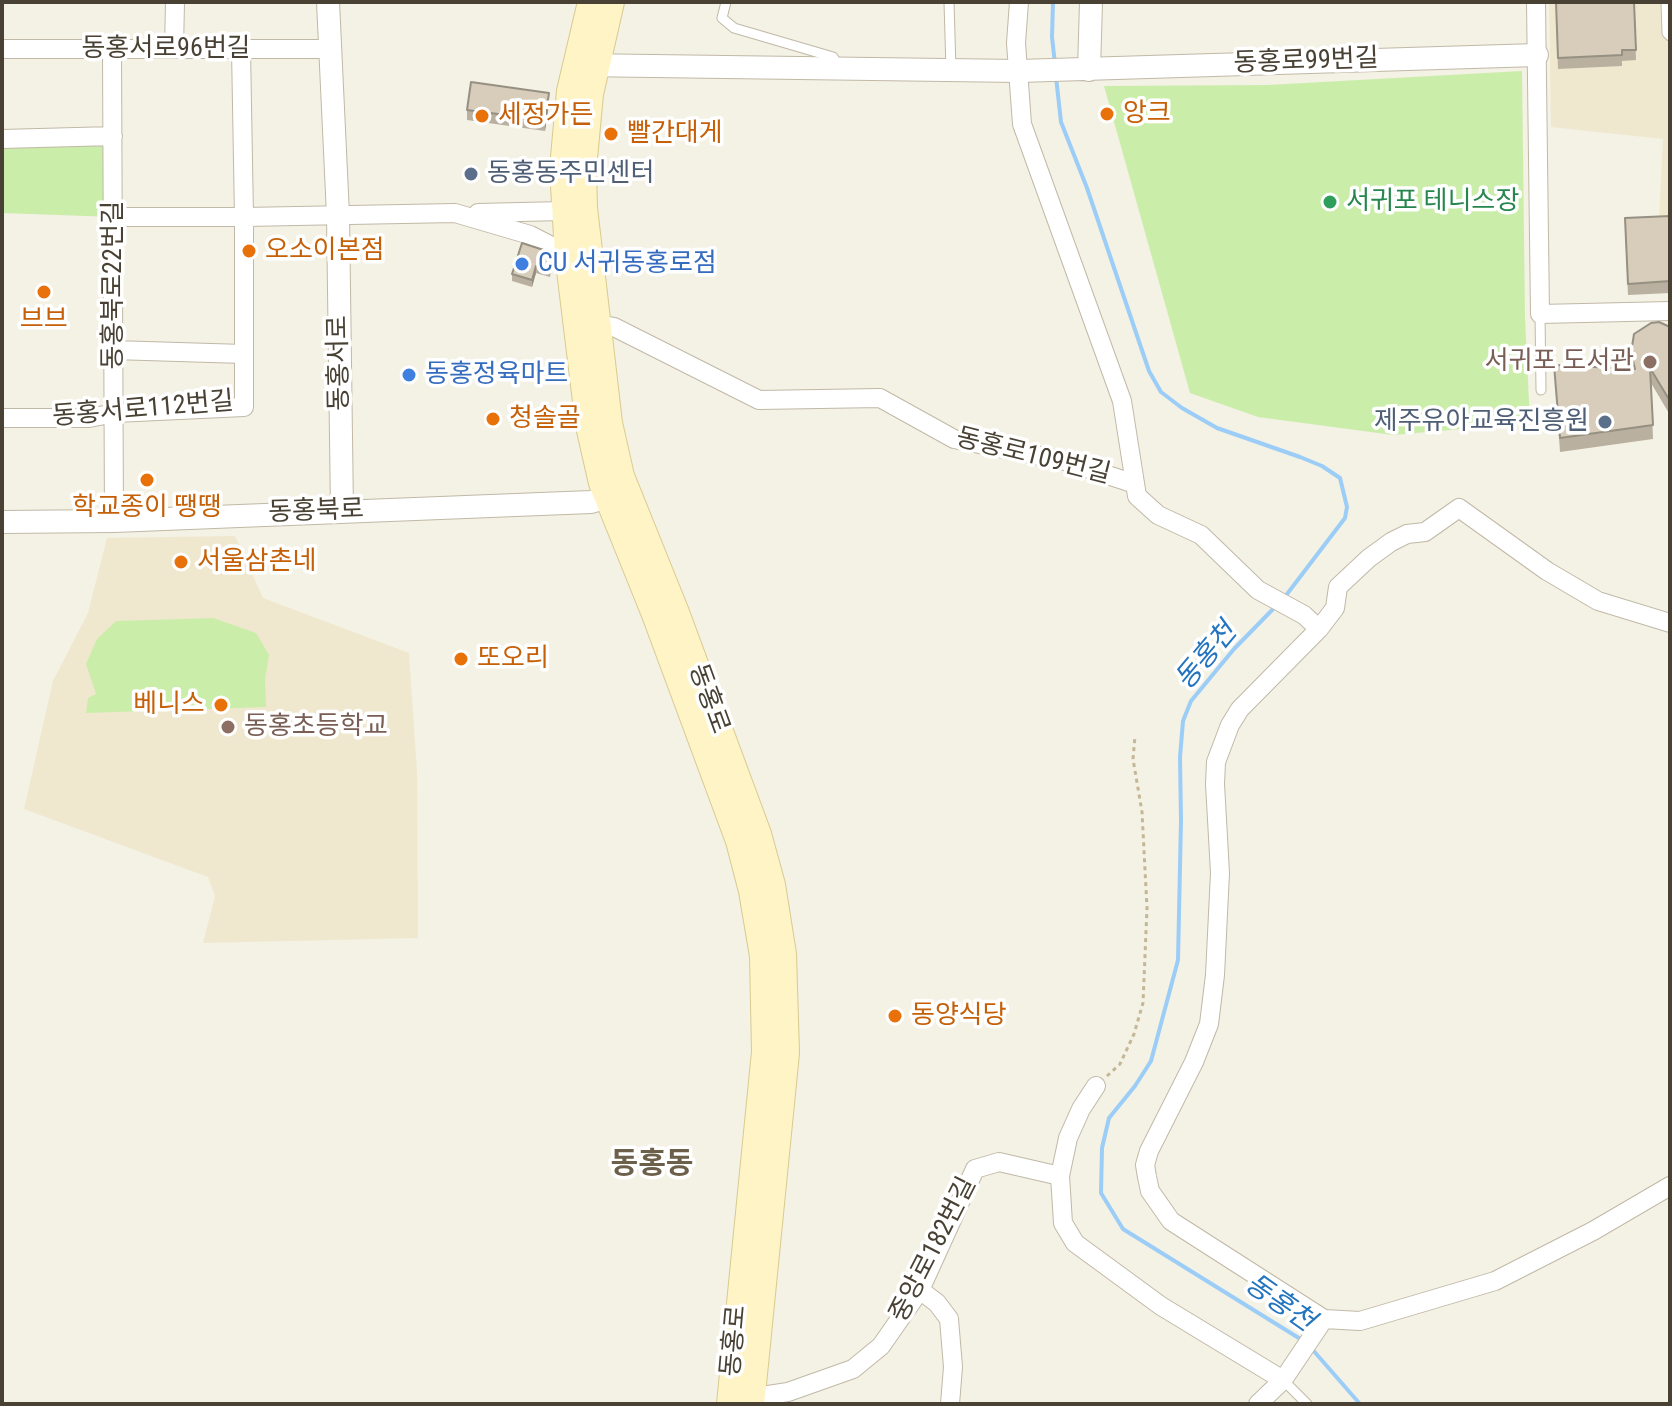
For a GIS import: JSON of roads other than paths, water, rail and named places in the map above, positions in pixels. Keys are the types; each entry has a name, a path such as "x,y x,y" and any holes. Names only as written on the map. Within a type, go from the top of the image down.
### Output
{"main road":[{"name":"동홍로","path":"590,2 584,189 610,423 622,476 618,494 655,617 738,841 756,915 764,984 764,1052 735,1402"},
{"name":"동홍로","path":"612,2 564,129 563,211 588,426 601,483 618,494"}],"street":[{"path":"174,49 175,2"},
{"name":"동홍서로","path":"328,2 338,215 342,511"},
{"path":"1019,2 1016,43 1026,71 1022,124 1122,401 1135,484"},
{"path":"1082,69 1091,2"},
{"path":"1536,2 1540,314 1670,311"},
{"name":"동홍서로96번길","path":"2,49 330,49"},
{"name":"동홍북로22번길","path":"112,49 114,521"},
{"path":"241,49 244,217"},
{"name":"동홍로99번길","path":"1026,71 1537,55"},
{"path":"586,66 1026,71"},
{"path":"2,139 113,136"},
{"path":"114,217 563,211"},
{"path":"455,213 530,235 567,254"},
{"name":"동홍서로112번길","path":"2,418 89,418 115,413 244,407 244,217"},
{"name":"동홍로109번길","path":"599,324 614,327 759,400 880,398 954,439 1065,461 1135,484 1137,496 1158,515 1201,535 1258,590 1304,615 1319,629"},
{"path":"113,350 244,354"},
{"name":"동홍북로","path":"2,522 114,521 591,502 618,494"},
{"path":"1670,623 1598,601 1547,571 1459,508 1425,532 1407,534 1391,542 1338,587 1335,608 1319,629 1240,709 1230,725 1216,762 1220,873 1213,1006 1198,1052 1158,1130 1145,1165 1150,1191 1171,1221 1319,1326 1360,1321 1495,1281 1670,1186"},
{"path":"1096,1086 1068,1138 1060,1176 1063,1223 1075,1243 1161,1306 1287,1373"},
{"name":"중앙로182번길","path":"735,1402 788,1392 853,1369 881,1346 920,1290 975,1169 999,1162 1060,1176"},
{"path":"1642,1202 1670,1204"},
{"path":"920,1290 937,1303 949,1319 953,1367 950,1404"},
{"path":"1258,1404 1287,1373 1319,1326"}],"lane":[{"path":"726,2 722,18 734,28 833,57 840,69"},
{"path":"949,2 951,70"},
{"path":"1666,2 1667,33 1670,36"},
{"path":"1540,314 1541,390"},
{"path":"1287,1373 1307,1404"}],"waterway":[{"name":"동홍천","path":"1053,2 1055,64"},
{"name":"동홍천","path":"1056,77 1061,122 1087,188 1149,371 1161,392 1217,428 1300,457 1340,478 1347,507 1345,518 1284,598"},
{"name":"동홍천","path":"1275,607 1234,649 1191,701 1183,721 1178,960 1151,1061 1109,1118 1102,1148 1101,1193 1123,1229 1302,1340"},
{"name":"동홍천","path":"1312,1349 1360,1404"},
{"name":"동홍천","path":"1458,1404 1466,1404"}],"place":[{"name":"앙크","path":"1107,114"},
{"name":"세정가든","path":"482,116"},
{"name":"빨간대게","path":"611,134"},
{"name":"동홍동주민센터","path":"471,174"},
{"name":"서귀포 테니스장","path":"1330,202"},
{"name":"오소이본점","path":"249,251"},
{"name":"CU 서귀동홍로점","path":"522,264"},
{"name":"브브","path":"44,292"},
{"name":"서귀포 도서관","path":"1650,362"},
{"name":"동홍정육마트","path":"409,375"},
{"name":"청솔골","path":"493,419"},
{"name":"제주유아교육진흥원","path":"1605,422"},
{"name":"학교종이 땡땡","path":"147,480"},
{"name":"서울삼촌네","path":"181,562"},
{"name":"또오리","path":"461,659"},
{"name":"베니스","path":"221,705"},
{"name":"동홍초등학교","path":"228,727"},
{"name":"동양식당","path":"895,1016"}],"district":[{"name":"동홍동","path":"652,1165"}]}
